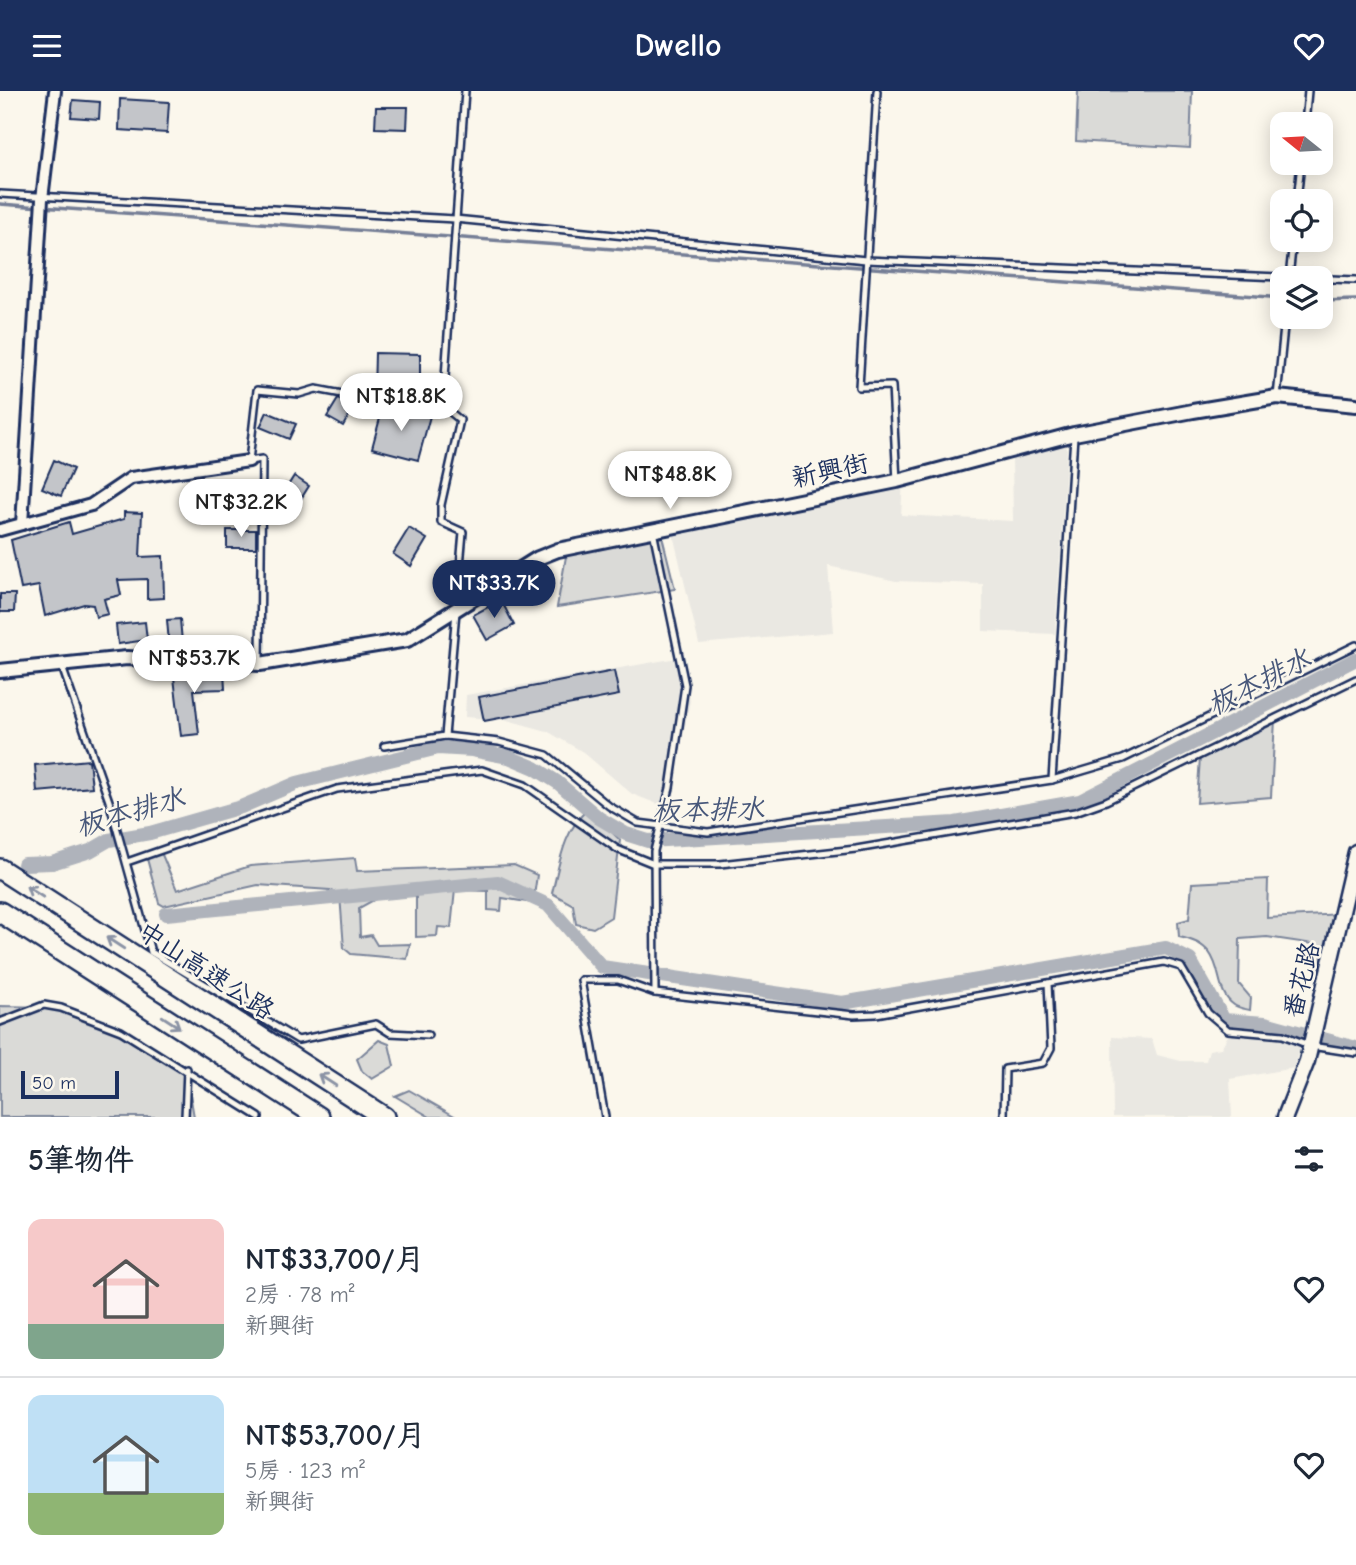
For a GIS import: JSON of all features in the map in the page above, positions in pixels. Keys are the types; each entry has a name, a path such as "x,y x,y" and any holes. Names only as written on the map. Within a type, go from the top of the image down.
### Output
{"highway":[{"name":"中山高速公路","path":"0,869 384,1117"},
{"path":"0,912 319,1117"}],"main road":[{"name":"番花路","path":"1284,1117 1311,1046 1356,852"}],"street":[{"path":"22,524 42,198 55,91"},
{"name":"新興街","path":"0,671 127,658 260,664 407,640 548,554 897,481 1074,434 1277,397 1356,405"},
{"path":"0,530 90,505 131,478 248,461"}],"lane":[{"path":"260,664 261,459 248,461 257,390 299,394 316,389 437,412 443,406 466,91"},
{"path":"877,91 859,387 892,386 897,481"},
{"path":"1306,112 1308,91"},
{"path":"0,194 456,219 866,260 1270,276"},
{"path":"1333,279 1356,280"},
{"path":"1277,397 1284,329"},
{"path":"443,406 460,420 441,505 440,522 463,532 445,736"},
{"path":"1052,780 1074,434"},
{"path":"653,531 684,685 670,788 654,864 655,993"},
{"path":"384,747 445,736 499,742 547,755 608,806 638,823 660,828 708,832 1052,780 1123,759 1356,645"},
{"path":"61,664 127,862 144,934 151,952 298,1040 376,1024 390,1033 428,1035"},
{"path":"127,862 337,789 482,770 525,785 617,849 654,864 720,865 856,849 1075,812 1106,801 1356,679"},
{"path":"605,1117 581,980 618,980 655,993 854,1015 876,1014 1164,962 1181,967 1208,1013 1228,1030 1283,1035 1311,1046 1356,1053"},
{"path":"1004,1117 1005,1069 1043,1063 1051,1048 1048,983"},
{"path":"0,1021 44,1005 61,1008 121,1031 187,1069 260,1117"},
{"path":"185,1117 187,1069"}],"shaded area":[{"path":"1078,91 1192,91 1190,148 1076,141"},
{"path":"1062,443 1067,449 1055,634 983,631 983,584 896,581 828,566 833,632 699,644 671,526 903,479 901,515 1013,521 1012,457"},
{"path":"660,528 675,589 557,607 568,545"},
{"path":"683,657 690,701 668,808 632,794 583,752 547,731 507,720 465,717 466,695"},
{"path":"1275,719 1271,797 1197,803 1200,757"},
{"path":"588,809 620,840 611,917 593,928 576,924 573,905 552,893 568,837"},
{"path":"152,850 160,850 177,890 250,866 355,858 357,871 514,865 537,875 533,903 502,898 501,911 488,910 488,891 455,890 451,928 438,927 437,936 416,937 416,894 379,897 359,908 360,937 371,935 377,945 410,944 407,959 351,954 344,948 340,895 330,890 258,885 164,906 159,903 146,855"},
{"path":"1268,879 1267,918 1342,914 1326,972 1313,964 1314,944 1267,937 1240,939 1239,984 1251,998 1250,1010 1236,1006 1227,998 1213,958 1195,942 1179,937 1178,922 1189,919 1192,883"},
{"path":"0,1006 47,1007 102,1021 177,1061 187,1076 194,1117 0,1117"},
{"path":"1305,1026 1294,1068 1230,1079 1232,1117 1113,1117 1112,1037 1152,1039 1157,1055 1181,1061 1206,1061 1209,1050 1221,1048 1230,1032"},
{"path":"379,1040 389,1044 394,1066 372,1079 362,1071 357,1059"},
{"path":"409,1090 456,1117 430,1117 395,1096"}],"building":[{"path":"120,99 169,102 167,133 119,130"},
{"path":"73,100 100,102 99,119 71,117"},
{"path":"376,107 408,107 407,129 375,128"},
{"path":"375,353 420,354 420,394 374,394"},
{"path":"338,399 354,407 343,426 327,417"},
{"path":"383,407 430,416 418,460 372,448"},
{"path":"267,412 296,424 289,439 260,427"},
{"path":"54,460 73,469 61,496 42,488"},
{"path":"294,476 309,486 297,505 282,495"},
{"path":"124,512 142,513 140,557 163,556 164,598 147,599 147,579 118,580 121,595 104,599 108,614 96,617 93,605 84,604 45,616 39,586 21,589 11,540 69,522 72,534 124,519"},
{"path":"409,528 427,539 411,566 393,554"},
{"path":"227,530 256,530 256,548 227,548"},
{"path":"0,594 15,594 14,612 0,612"},
{"path":"501,600 514,625 487,640 473,615"},
{"path":"180,619 182,642 169,643 167,620"},
{"path":"145,622 147,640 118,644 116,625"},
{"path":"173,669 224,671 225,689 194,690 199,734 181,736"},
{"path":"614,671 619,695 484,721 479,697"},
{"path":"89,760 92,787 37,792 35,765"}],"waterway":[{"path":"0,204 1270,297"},
{"path":"1333,301 1356,300"},
{"name":"板本排水","path":"24,864 52,863 90,851 109,840 150,833 241,807 297,783 438,748 472,750 509,757 535,768 557,782 599,818 626,834 648,841 955,823 1080,801 1356,659"},
{"path":"166,914 498,882 548,905 602,967 842,1003 1166,948 1190,960 1224,1020 1265,1023 1356,1048"}]}
